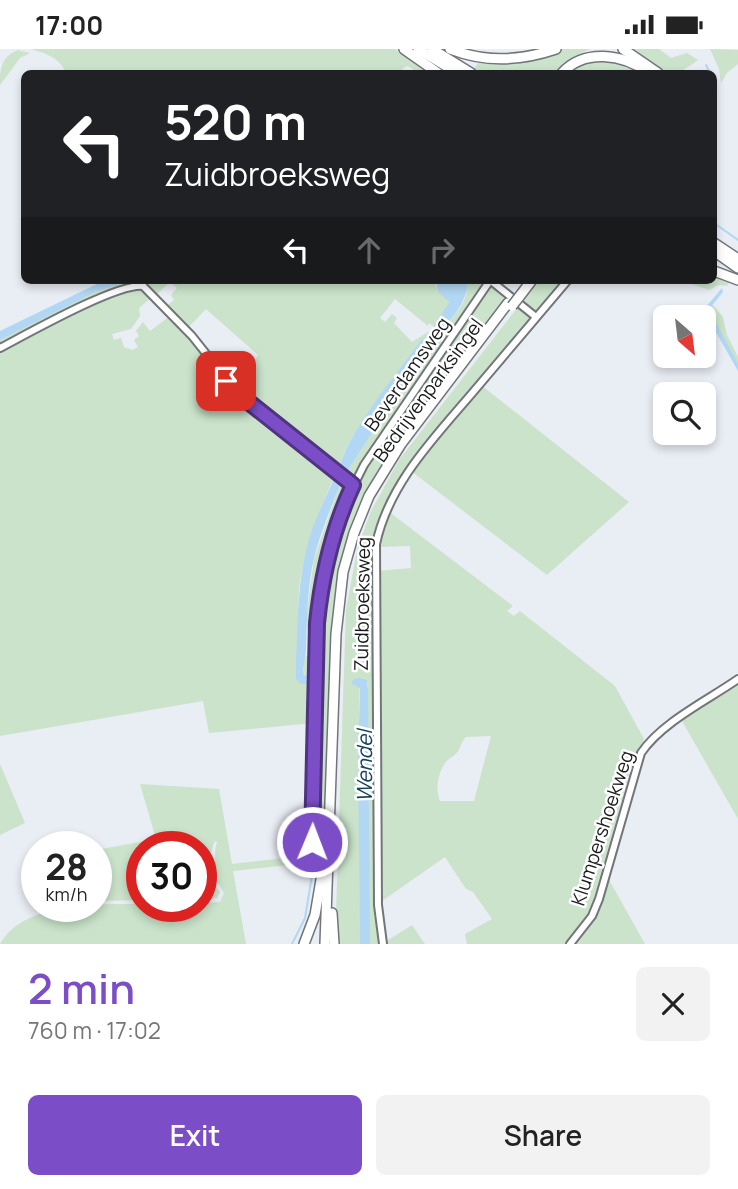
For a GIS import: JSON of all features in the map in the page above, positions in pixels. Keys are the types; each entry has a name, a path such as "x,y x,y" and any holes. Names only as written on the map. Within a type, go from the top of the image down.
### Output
{"highway":[{"path":"404,49 434,70"},
{"path":"418,49 457,70"},
{"path":"432,49 457,70"},
{"path":"450,49 486,59 517,59 556,49"},
{"path":"623,49 654,70"},
{"path":"564,70 581,55 603,50 625,57 644,70"},
{"path":"717,245 738,259"},
{"path":"717,253 738,268"},
{"path":"717,272 738,280"},
{"name":"Bedrijvenparksingel","path":"330,944 341,626 344,593 353,552 369,508 397,459 523,284"},
{"name":"Bedrijvenparksingel","path":"517,294 528,284"},
{"name":"Bedrijvenparksingel","path":"330,944 329,839 338,611 343,572 354,533 369,496 388,463 510,304"},
{"path":"304,944 315,915 329,839"}],"street":[{"path":"0,348 101,298 139,284"},
{"path":"143,284 191,336 235,390 353,485"},
{"name":"Beverdamsweg","path":"353,485 376,446 487,284"},
{"name":"Beverdamsweg","path":"493,284 536,317"},
{"name":"Zuidbroeksweg","path":"383,944 378,892 378,531 398,487 410,470 565,284"},
{"name":"Zuidbroeksweg","path":"311,859 320,593 331,539 353,485"},
{"name":"Klumpershoekweg","path":"570,944 587,922 599,899 641,753 662,730 738,679"}],"green space":[{"path":"31,49 395,49 422,70 414,70 408,66 402,70 64,70 56,60"},
{"path":"559,49 591,49 573,58 562,70 472,70 480,61"},
{"path":"634,49 659,49 671,58 687,53 698,60 682,70 658,69"},
{"path":"710,49 738,50 738,64 727,73 721,83 719,69"},
{"path":"18,50 30,53 20,58 0,85 0,73 5,60"},
{"path":"606,54 641,70 569,70"},
{"path":"717,276 730,280 727,286 719,285 709,290 692,284 717,284"},
{"path":"129,284 0,345 0,340 107,287"},
{"path":"148,284 168,284 157,294"},
{"path":"172,284 435,284 451,302 433,326 429,323 428,326 395,299 380,318 385,322 392,314 397,318 394,323 412,342 428,332 441,340 443,345 351,481 237,385 258,355 206,309 188,328 168,305 174,300 171,295 177,288","holes":["425,339 431,344 429,352 394,399 346,473 342,463 344,454 388,385 418,344"]},
{"path":"467,284 485,284 446,338 440,331 464,301"},
{"path":"533,284 561,284 535,313 520,304"},
{"path":"488,287 495,288 506,296 387,455 353,521 339,571 332,617 324,846 321,863 311,862 318,623 328,555 338,525 367,461"},
{"path":"141,288 152,297 139,308 140,316 131,329 112,334 114,340 121,338 124,347 133,350 138,347 134,340 139,336 136,331 143,322 150,331 170,316 233,390 324,467 351,486 323,568 313,723 209,733 203,701 0,736 0,351 122,291","holes":["332,481 339,487 314,559 306,619 307,629 311,629 310,656 306,656 303,664 305,677 301,684 298,614 301,577 311,535"]},
{"path":"518,307 528,313 530,321 417,457 377,531 381,944 370,944 368,925 368,683 360,686 359,698 360,944 335,944 346,610 357,550 371,511 399,460"},
{"path":"716,309 723,317 738,363 716,325"},
{"path":"481,385 629,502 547,575 411,471"},
{"path":"388,511 513,606 507,611 514,616 520,611 615,686 644,739 630,771 591,909 565,944 467,944 465,934 492,919 473,892 466,889 445,857 382,901 378,571 411,568 410,546 377,547","holes":["491,736 474,801 440,801 439,777 445,763 457,753 466,737"]},
{"path":"738,683 738,819 682,721"},
{"path":"0,764 25,823 0,835"},
{"path":"140,784 219,789 232,864 310,855 307,863 233,871 246,944 0,944 11,930 24,922 112,922 112,904 126,904 126,922 217,922 217,902 220,902 224,893 217,882 217,831 154,831"},
{"path":"126,844 126,900 112,901 112,847"},
{"path":"608,878 645,944 575,944 596,913"},
{"path":"412,925 425,944 386,944 385,942"}],"water":[{"path":"97,284 119,284 95,292 0,340 0,331"},
{"path":"436,284 468,284 457,311 438,331 433,326 450,302 439,293"},
{"path":"722,288 723,292 712,305 708,305"},
{"path":"716,323 738,363 738,371 716,332"},
{"path":"428,335 434,340 429,352 394,399 346,473 340,472 343,459 360,425 418,344"},
{"path":"336,479 340,482 339,487 319,540 309,592 303,668 304,675 310,677 310,683 301,684 296,679 296,666 303,568 312,529"},
{"name":"Wendel","path":"360,678 367,680 368,689 370,944 360,944 360,688 351,683"}],"waterway":[{"path":"706,65 708,70"},
{"path":"717,225 738,240"},
{"path":"292,944 305,918 317,845 321,687"}],"route":[{"path":"226,381 353,485 331,539 320,593 312,842"}]}
